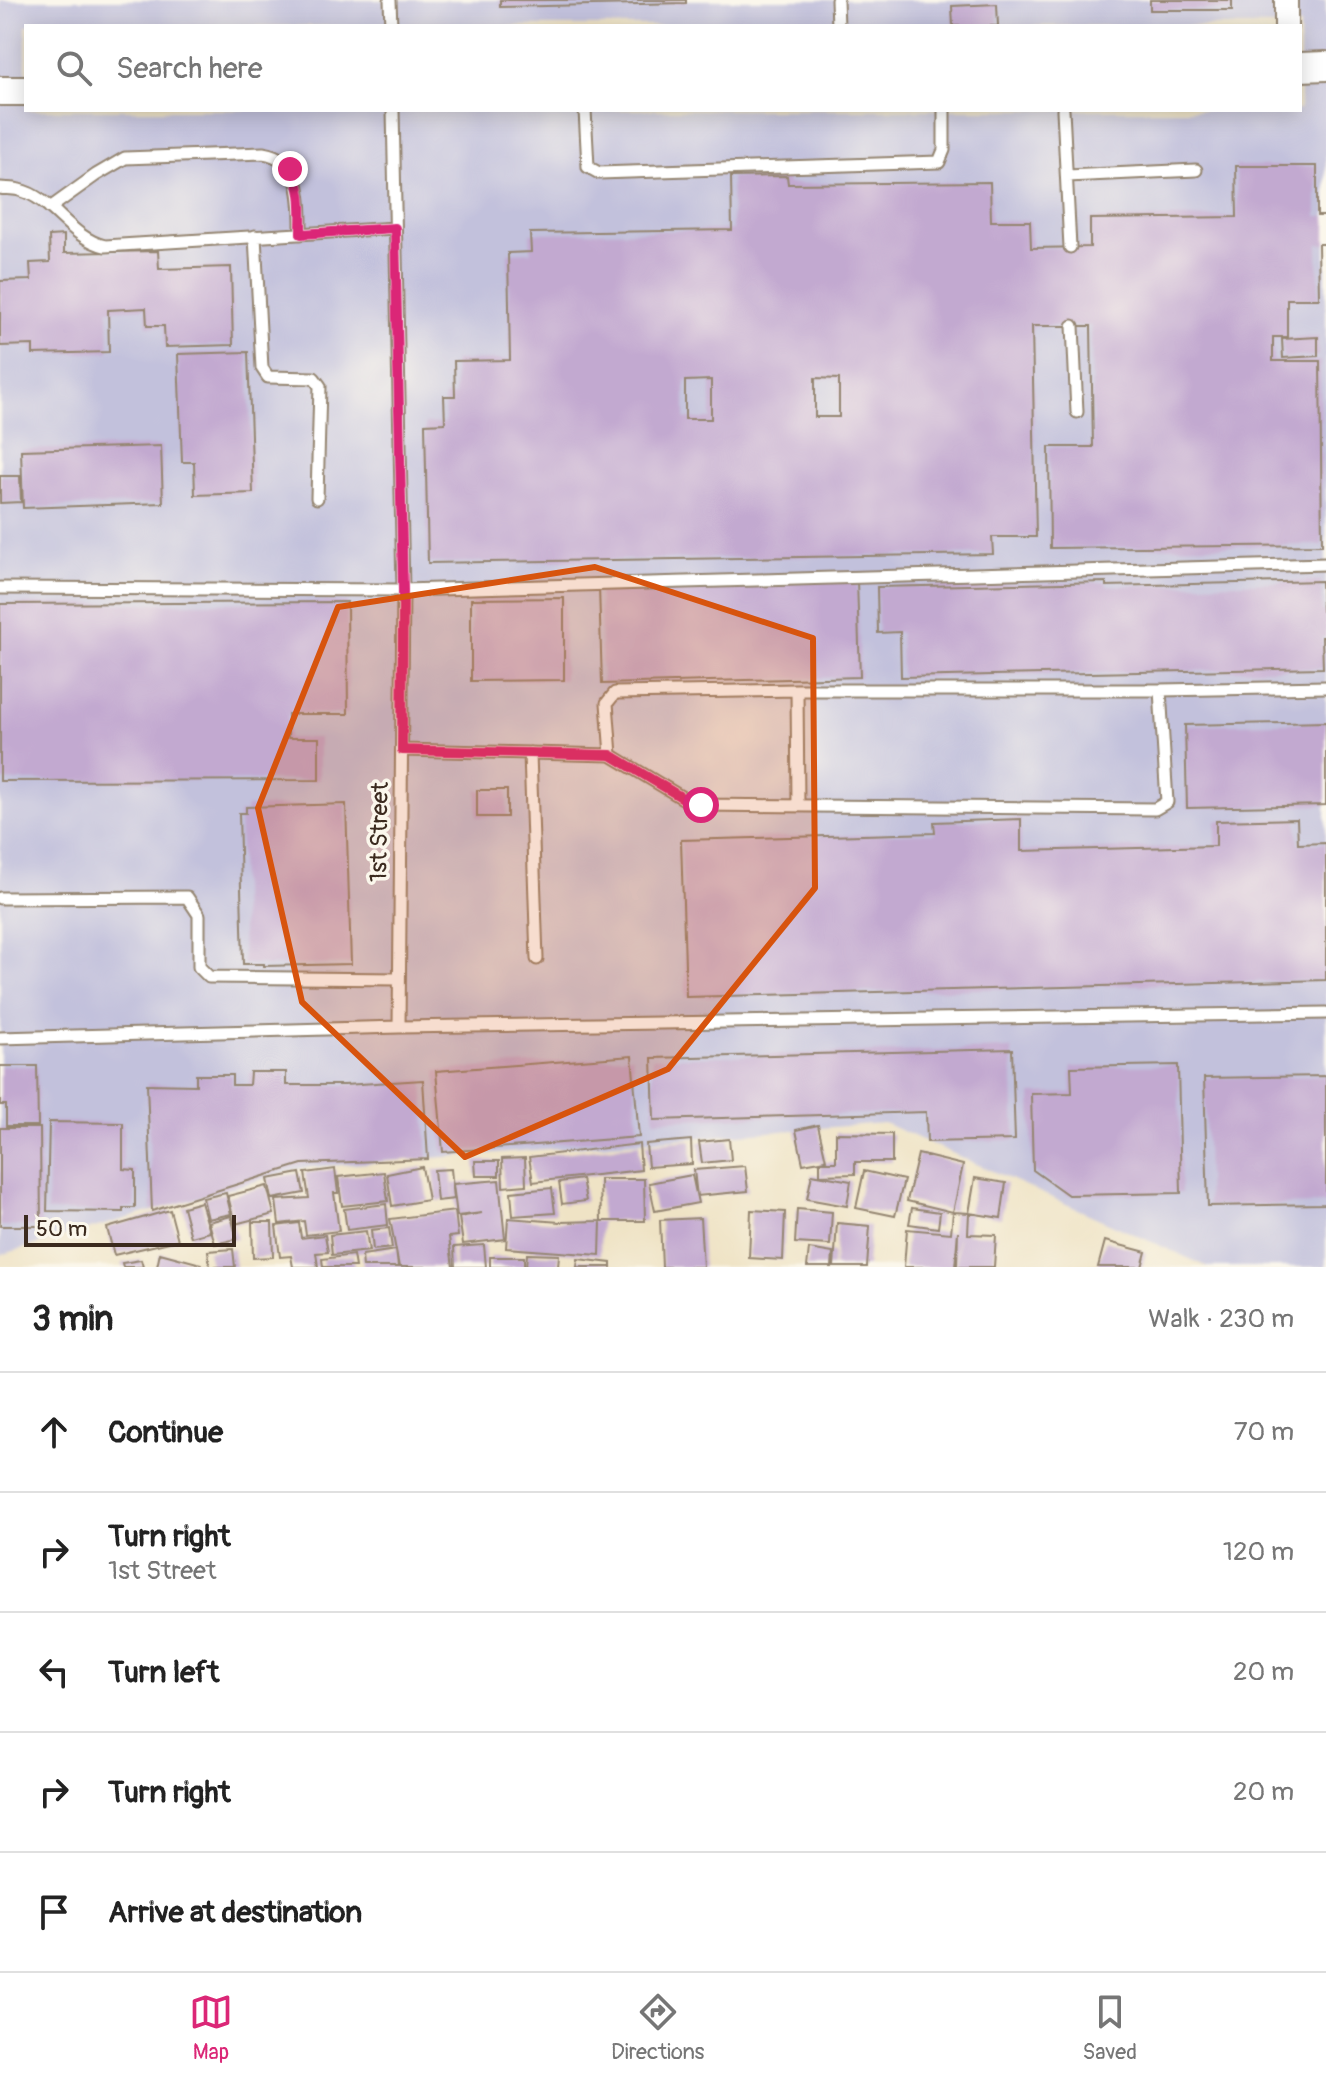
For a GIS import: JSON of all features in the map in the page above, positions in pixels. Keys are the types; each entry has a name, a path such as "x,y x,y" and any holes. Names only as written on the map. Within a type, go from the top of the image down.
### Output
{"street":[{"path":"1286,0 1286,24"},
{"path":"1302,67 1326,66"},
{"path":"0,91 24,91"}],"lane":[{"path":"390,0 391,24"},
{"path":"837,0 838,24"},
{"name":"1st Street","path":"393,112 403,590 399,1027"},
{"path":"585,112 588,167 599,173 939,162 944,150 944,112"},
{"path":"1063,112 1070,247"},
{"path":"50,208 125,158 263,153 277,157 296,177 301,199 301,234"},
{"path":"1067,176 1196,170"},
{"path":"0,188 23,191 50,208 90,242 105,246 395,228"},
{"path":"255,236 262,368 268,377 314,378 320,386 317,498"},
{"path":"1073,326 1077,412"},
{"path":"0,588 403,590 1326,564"},
{"path":"611,755 607,703 615,693 1326,687"},
{"path":"797,690 798,806"},
{"path":"402,750 611,755 686,800 701,805 1155,809 1167,802 1160,690"},
{"path":"530,753 537,959"},
{"path":"0,898 187,897 199,915 199,967 209,977 399,979"},
{"path":"0,1038 399,1027 1326,1013"}],"highlighted area":[{"path":"595,567 813,638 815,888 668,1069 465,1157 302,1002 258,808 338,607"}],"shaded area":[{"path":"0,0 1326,0 1326,1267 1208,1267 884,1123 302,1168 0,1255"}],"building":[{"path":"500,0 686,0 686,3 500,7"},
{"path":"1150,0 1232,0 1232,10 1150,10"},
{"path":"997,4 998,24 953,24 952,6"},
{"path":"1236,166 1317,166 1317,216 1326,216 1326,244 1318,244 1319,299 1287,299 1287,337 1273,337 1273,361 1320,361 1322,545 1050,548 1049,447 1093,447 1091,326 1032,326 1036,537 992,537 993,554 428,563 425,424 445,423 444,396 455,396 454,361 510,360 508,253 531,252 530,233 732,230 731,177 787,176 788,184 990,182 991,221 1030,221 1031,248 1090,247 1090,219 1237,217","holes":["815,378 839,379 839,417 815,417","711,380 711,419 685,419 685,381"]},
{"path":"64,235 64,253 158,251 159,269 231,267 233,345 165,347 164,326 147,326 146,308 108,310 109,352 33,354 33,345 0,346 0,281 31,280 30,263 50,262 49,236"},
{"path":"1318,337 1318,356 1283,358 1282,339"},
{"path":"248,352 253,493 195,495 194,462 182,462 178,354"},
{"path":"161,446 163,503 23,508 21,450"},
{"path":"0,476 20,476 21,502 0,503"},
{"path":"857,580 860,677 602,684 599,587"},
{"path":"1321,581 1322,611 1326,611 1326,637 1322,637 1323,668 901,677 900,632 878,633 877,587"},
{"path":"564,598 564,680 471,681 471,599"},
{"path":"347,602 348,714 288,714 288,738 319,738 319,780 0,781 0,604"},
{"path":"1326,722 1326,805 1187,808 1185,725"},
{"path":"477,790 507,790 507,817 477,817"},
{"path":"346,804 351,964 243,964 239,813 246,813 246,807"},
{"path":"1021,819 1021,851 1216,846 1216,821 1297,819 1298,844 1326,843 1326,980 686,997 681,840 935,833 934,822"},
{"path":"1012,1049 1015,1140 927,1142 926,1112 654,1120 652,1058"},
{"path":"632,1056 639,1137 443,1152 436,1071"},
{"path":"1178,1065 1181,1193 1068,1195 1033,1170 1031,1094 1072,1093 1071,1067"},
{"path":"0,1066 37,1066 38,1126 6,1126 6,1105 0,1105"},
{"path":"250,1072 286,1072 286,1085 423,1080 428,1159 302,1164 152,1211 147,1084 196,1085 196,1075 232,1075 232,1085 249,1085"},
{"path":"1326,1076 1326,1204 1208,1206 1204,1078"},
{"path":"49,1122 123,1123 123,1169 135,1170 135,1208 123,1208 123,1212 47,1211"},
{"path":"818,1125 826,1160 803,1164 796,1130"},
{"path":"0,1128 40,1128 41,1226 0,1226"},
{"path":"836,1133 892,1134 892,1162 855,1162 855,1174 820,1175 820,1162 836,1162"},
{"path":"729,1139 731,1160 702,1163 699,1142"},
{"path":"691,1140 692,1164 648,1167 646,1144"},
{"path":"639,1144 641,1170 533,1182 529,1157"},
{"path":"918,1154 963,1165 953,1212 907,1201"},
{"path":"525,1158 526,1185 503,1187 502,1159"},
{"path":"475,1161 499,1161 499,1176 476,1176"},
{"path":"745,1166 748,1191 697,1196 694,1170"},
{"path":"422,1167 428,1200 392,1206 387,1174"},
{"path":"335,1169 338,1193 334,1193 339,1231 306,1235 304,1221 279,1224 276,1200 309,1198 305,1173"},
{"path":"451,1169 454,1199 437,1201 434,1170"},
{"path":"864,1171 904,1180 895,1216 856,1208"},
{"path":"384,1172 388,1201 342,1206 338,1177"},
{"path":"300,1173 304,1193 272,1199 268,1179"},
{"path":"812,1174 851,1181 847,1206 807,1199"},
{"path":"692,1175 698,1203 655,1211 649,1183"},
{"path":"975,1178 1006,1183 1001,1218 969,1213"},
{"path":"582,1179 586,1201 562,1204 559,1182"},
{"path":"600,1179 644,1179 645,1221 601,1221"},
{"path":"499,1180 505,1239 463,1244 459,1217 482,1213 457,1216 453,1184"},
{"path":"267,1186 274,1214 235,1224 228,1196"},
{"path":"552,1188 555,1213 513,1216 511,1192"},
{"path":"226,1193 231,1214 208,1219 203,1198"},
{"path":"201,1202 210,1232 191,1237 183,1207"},
{"path":"386,1204 388,1225 347,1230 344,1209"},
{"path":"912,1208 940,1212 938,1228 909,1224"},
{"path":"797,1209 832,1212 830,1245 795,1243"},
{"path":"170,1210 178,1240 114,1255 107,1228"},
{"path":"751,1210 785,1212 783,1260 749,1258"},
{"path":"455,1211 458,1236 449,1237 453,1267 399,1267 390,1219"},
{"path":"953,1212 969,1213 968,1234 996,1235 994,1267 957,1267 958,1231 955,1267 904,1267 907,1229 951,1233"},
{"path":"231,1216 237,1239 215,1244 209,1222"},
{"path":"508,1218 601,1221 600,1255 506,1248"},
{"path":"700,1218 703,1267 662,1267 660,1220"},
{"path":"252,1222 272,1222 273,1257 253,1258"},
{"path":"299,1223 301,1238 325,1235 328,1252 316,1253 318,1267 293,1267 291,1256 280,1257 276,1226"},
{"path":"837,1223 870,1226 867,1267 834,1267"},
{"path":"389,1228 392,1248 373,1250 371,1230"},
{"path":"366,1231 369,1251 332,1255 330,1235"},
{"path":"1105,1241 1146,1252 1142,1267 1098,1267"},
{"path":"484,1245 486,1267 455,1267 454,1247"},
{"path":"233,1249 235,1267 210,1267 208,1251"},
{"path":"809,1249 833,1253 832,1267 807,1267"},
{"path":"396,1250 398,1267 363,1267 362,1255"},
{"path":"160,1253 201,1264 201,1267 157,1267"},
{"path":"527,1254 559,1255 558,1267 526,1267"},
{"path":"353,1255 355,1267 323,1267 322,1259"},
{"path":"490,1257 524,1257 524,1267 490,1267"},
{"path":"578,1259 611,1263 611,1267 577,1267"},
{"path":"141,1260 143,1267 123,1267 122,1263"}],"route":[{"path":"290,169 296,177 301,199 301,234 395,228 403,590 402,750 611,755 686,800 701,805"}]}
